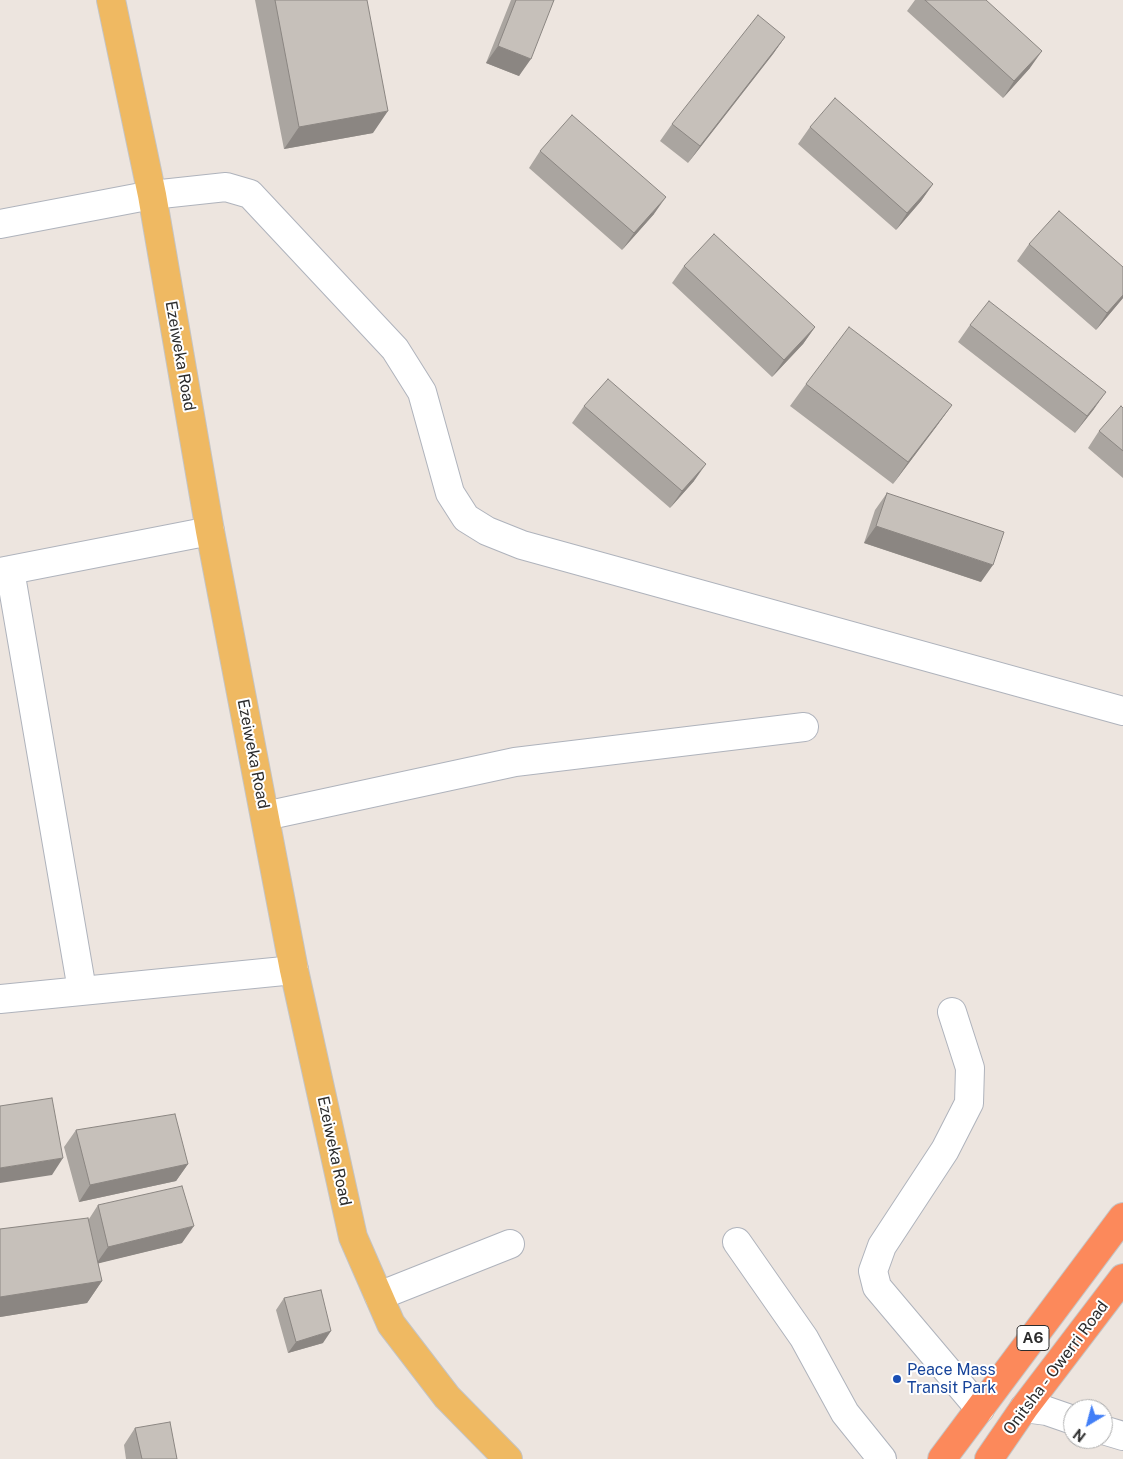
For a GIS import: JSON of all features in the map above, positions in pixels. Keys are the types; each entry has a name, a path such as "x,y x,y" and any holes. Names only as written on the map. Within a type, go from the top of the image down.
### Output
{"highway":[{"name":"A6","path":"942,1459 1123,1217"},
{"name":"Onitsha - Owerri Road","path":"989,1459 1024,1408 1123,1278"}],"main road":[{"name":"Ezeiweka Road","path":"111,0 152,195 210,531 294,970 353,1237 391,1324 446,1397 508,1459"}],"street":[{"path":"0,224 152,195 226,187 250,194 395,348 422,392 450,493 466,518 487,531 522,545 1123,710"},
{"path":"82,990 5,571 210,531"},
{"path":"265,816 515,762 804,727"},
{"path":"0,998 294,970"},
{"path":"952,1012 970,1068 969,1103 945,1150 882,1246 873,1271 878,1286 980,1409"},
{"path":"737,1242 804,1338 846,1413 882,1459"},
{"path":"379,1296 510,1244"},
{"path":"1024,1408 1047,1411 1063,1417"}],"building":[{"path":"275,0 367,0 388,111 299,127"},
{"path":"516,0 554,0 531,59 498,46"},
{"path":"925,0 986,0 1042,51 1014,81"},
{"path":"758,15 785,37 700,146 672,124"},
{"path":"835,98 933,184 907,213 810,127"},
{"path":"572,115 666,197 634,233 540,151"},
{"path":"1059,211 1123,267 1123,295 1107,313 1029,244"},
{"path":"714,234 815,327 784,360 684,266"},
{"path":"989,301 1106,392 1087,416 970,325"},
{"path":"849,327 952,405 908,462 806,384"},
{"path":"608,379 706,464 682,491 584,406"},
{"path":"1121,406 1123,408 1123,451 1099,431"},
{"path":"887,493 1004,532 993,565 876,526"},
{"path":"52,1098 63,1158 0,1168 0,1106"},
{"path":"175,1114 188,1164 90,1185 76,1130"},
{"path":"182,1186 194,1226 108,1247 98,1205"},
{"path":"88,1218 102,1281 0,1297 0,1229"},
{"path":"321,1290 331,1331 296,1342 284,1298"},
{"path":"170,1422 177,1459 142,1459 135,1428"}],"place":[{"name":"Peace Mass Transit Park","path":"897,1379"}]}
